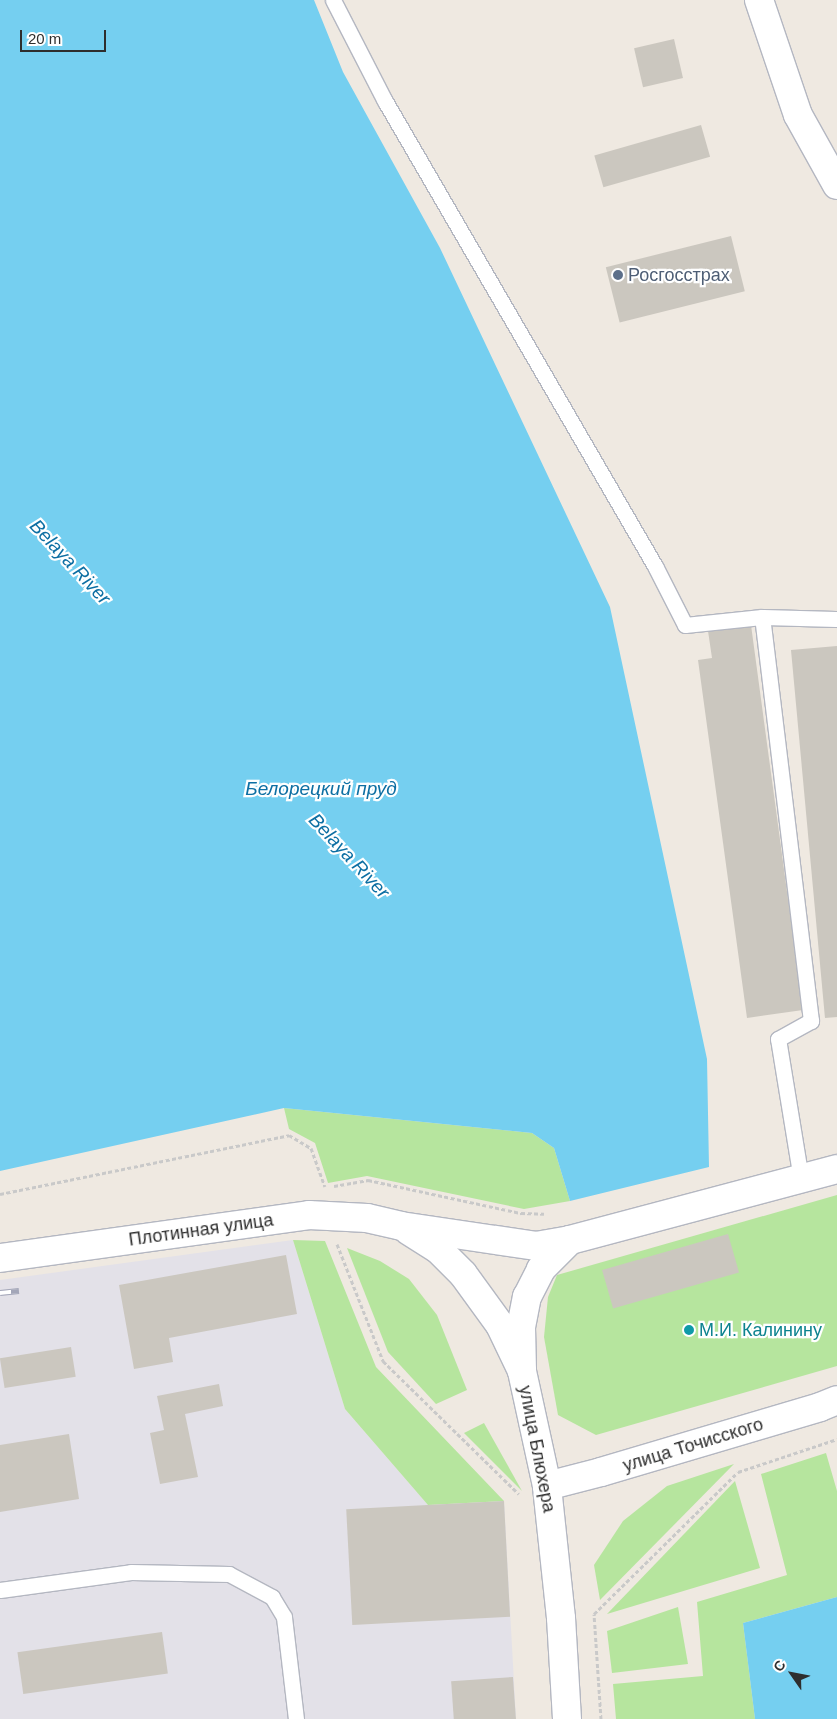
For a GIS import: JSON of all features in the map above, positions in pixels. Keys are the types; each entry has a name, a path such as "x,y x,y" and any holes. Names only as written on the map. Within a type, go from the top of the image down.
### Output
{"main road":[{"path":"759,0 798,115 837,185"},
{"path":"401,1226 536,1246 570,1240 837,1169"},
{"name":"Плотинная улица","path":"0,1258 310,1215 367,1218 401,1226"},
{"name":"улица Блюхера","path":"401,1226 438,1250 463,1274 500,1325 522,1371 536,1493 561,1618 567,1719"},
{"path":"522,1371 521,1327 528,1297 541,1269 570,1240"},
{"name":"улица Точисского","path":"536,1493 829,1404"}],"lane":[{"path":"333,0 384,101 655,566 685,625 762,617 837,619"},
{"path":"762,617 811,1021 778,1039 801,1179"},
{"path":"0,1590 131,1572 229,1574 272,1597 284,1617 296,1719"}],"path":[{"path":"0,1194 289,1135 311,1148 326,1188"},
{"path":"336,1241 383,1361 536,1493"},
{"path":"601,1719 594,1614 738,1472 837,1439"}],"shaded area":[{"path":"293,1240 345,1409 428,1505 504,1501 516,1719 0,1719 0,1280"}],"green space":[{"path":"284,1108 532,1133 554,1148 570,1201 524,1209 367,1176 328,1183 315,1143 289,1129"},
{"path":"837,1195 837,1366 596,1435 558,1415 544,1337 548,1297 557,1275"},
{"path":"293,1240 325,1241 376,1367 504,1501 428,1505 345,1409"},
{"path":"347,1248 380,1261 409,1279 437,1315 467,1390 436,1404 388,1352"},
{"path":"484,1423 522,1491 464,1433"},
{"path":"826,1453 837,1491 837,1597 743,1623 755,1719 616,1719 613,1684 703,1676 697,1602 787,1575 761,1474"},
{"path":"734,1464 600,1600 594,1565 623,1521 667,1486"},
{"path":"735,1481 760,1568 607,1614"},
{"path":"678,1607 688,1664 612,1673 607,1631"}],"water":[{"name":"Белорецкий пруд","path":"0,0 314,0 343,72 440,248 610,607 707,1059 709,1167 570,1201 554,1148 532,1133 284,1108 0,1171"},
{"path":"837,1597 837,1719 755,1719 743,1623"}],"building":[{"path":"674,39 683,78 643,87 634,48"},
{"path":"701,125 710,157 603,187 594,156"},
{"path":"731,236 745,291 620,323 606,267"},
{"path":"751,625 803,1010 747,1018 698,660 712,658 708,631"},
{"path":"837,646 837,1017 825,1018 791,650"},
{"path":"728,1234 739,1272 613,1309 602,1270"},
{"path":"286,1255 297,1314 169,1338 173,1362 134,1369 119,1285"},
{"path":"71,1347 76,1377 5,1388 0,1358"},
{"path":"219,1384 223,1406 185,1414 198,1477 160,1484 150,1433 164,1430 157,1396"},
{"path":"69,1434 79,1499 0,1512 0,1445"},
{"path":"504,1501 510,1617 352,1625 346,1509"},
{"path":"162,1632 168,1674 23,1694 17,1652"},
{"path":"513,1677 516,1719 454,1719 451,1681"}],"railway":[{"path":"0,1293 19,1291"}],"place":[{"name":"Росгосстрах","path":"618,275"},
{"name":"М.И. Калинину","path":"689,1330"}],"water label":[{"name":"Belaya River","path":"70,562"},
{"name":"Belaya River","path":"349,856"}]}
